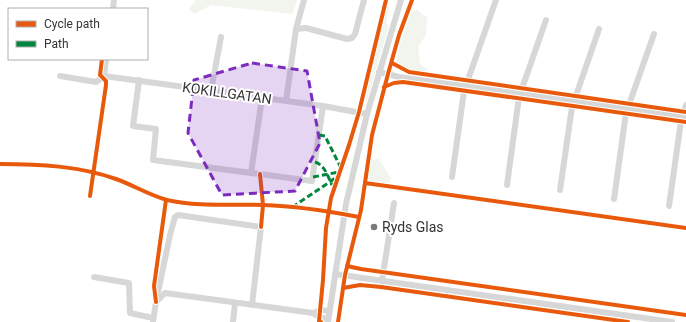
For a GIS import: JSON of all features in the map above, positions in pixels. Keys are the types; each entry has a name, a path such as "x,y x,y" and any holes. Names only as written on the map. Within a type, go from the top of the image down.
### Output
{"street":[{"path":"286,101 296,29 304,0"},
{"path":"296,29 306,28 347,39 352,38 355,34 364,0"},
{"path":"156,302 165,293 313,313 328,320 346,204 366,114 401,0"},
{"path":"452,177 464,90 467,86 496,0"},
{"path":"506,185 520,93 546,20"},
{"path":"560,190 572,107 599,29"},
{"path":"614,198 626,113 654,34"},
{"path":"211,90 220,37"},
{"path":"60,76 96,82 104,76 106,60"},
{"path":"379,72 684,117"},
{"name":"KOKILLGATAN","path":"104,76 323,106 366,114"},
{"path":"139,80 133,126 156,129 153,160 312,181 323,106"},
{"path":"251,173 262,98"},
{"path":"668,206 686,105"},
{"path":"382,281 394,203"},
{"path":"94,277 129,283 130,313 153,320 175,217 178,215 261,227 252,305"},
{"path":"335,274 672,322"},
{"path":"233,322 235,303"},
{"path":"313,313 321,310 329,311"}],"highlighted area":[{"path":"252,63 307,71 320,143 295,191 222,195 188,133 194,80"}],"shaded area":[{"path":"196,0 297,0 293,14 211,5 194,14 189,9"},
{"path":"386,7 389,7 386,24 389,25 367,100 363,104"},
{"path":"417,10 427,18 426,35 418,46 420,64 428,70 424,71 412,70 397,63 399,47 411,12"},
{"path":"379,159 391,178 389,184 369,181 370,160"}],"marked path":[{"path":"319,135 325,136 341,168"},
{"path":"315,162 324,168 332,185"},
{"path":"313,177 339,172"},
{"path":"294,208 294,206 337,177"}],"cycle path":[{"path":"321,322 319,321 326,228 331,198 359,112 386,0"},
{"path":"338,322 345,275 361,210 372,135 399,35 412,0"},
{"path":"90,196 106,85 106,81 100,75 102,60"},
{"path":"392,63 409,72 686,112"},
{"path":"384,87 394,83 403,82 686,122"},
{"path":"0,164 45,165 88,171 116,179 160,198 191,204 287,206 359,217"},
{"path":"260,174 263,205 261,227"},
{"path":"365,183 686,228"},
{"path":"156,302 154,286 166,200"},
{"path":"347,266 686,315"},
{"path":"343,288 360,285 381,287 628,322"}],"place":[{"name":"Ryds Glas","path":"374,227"}]}
